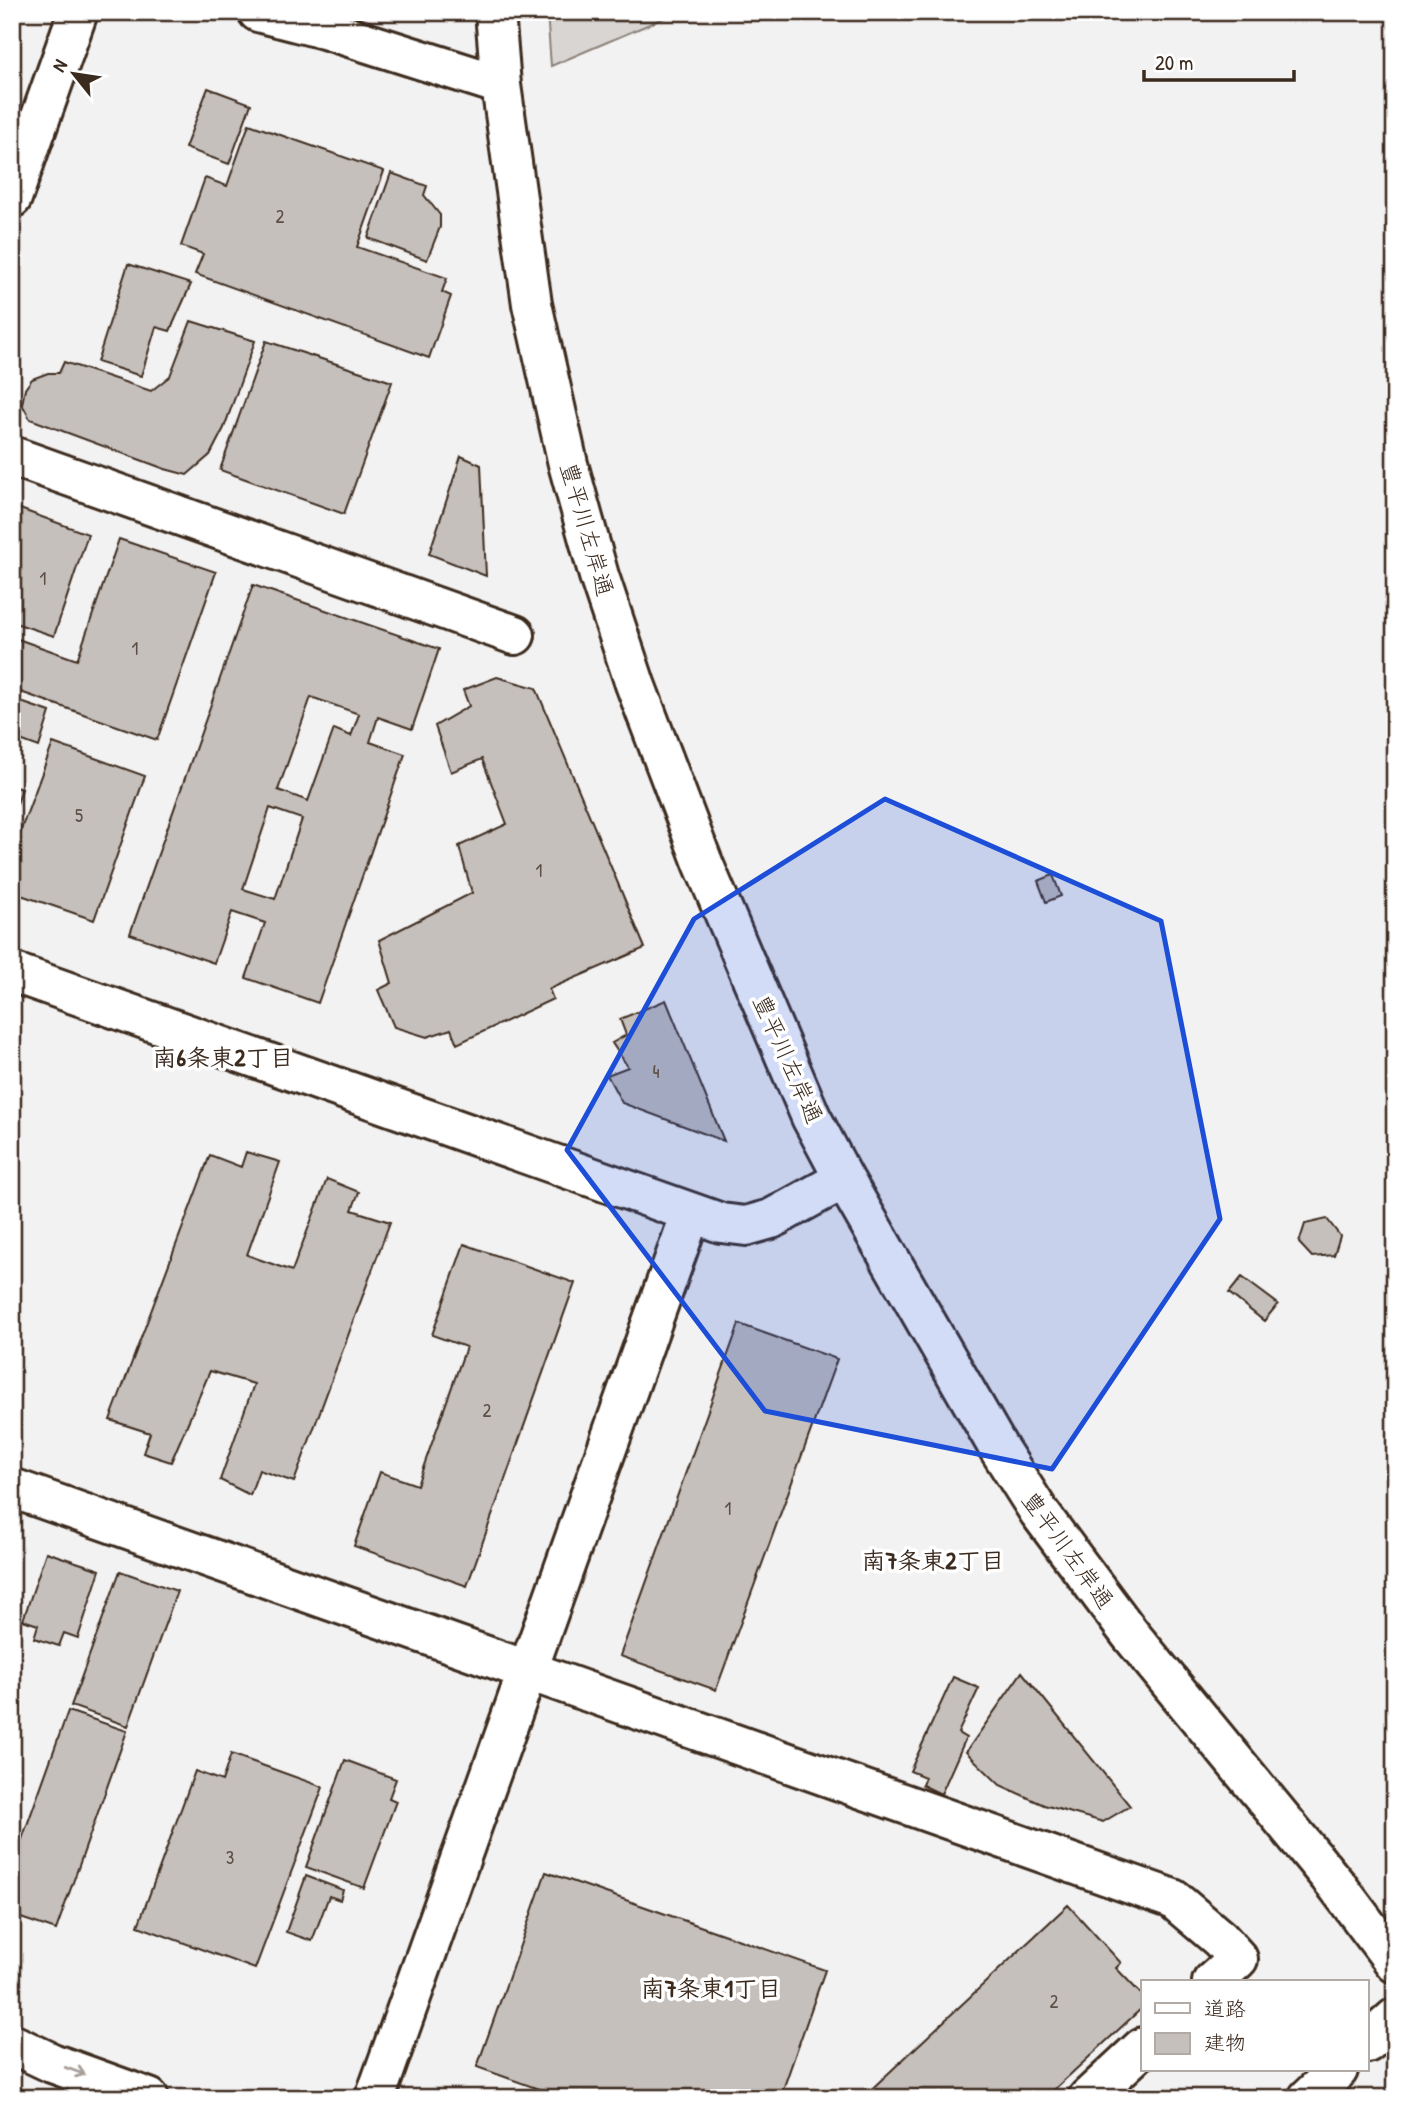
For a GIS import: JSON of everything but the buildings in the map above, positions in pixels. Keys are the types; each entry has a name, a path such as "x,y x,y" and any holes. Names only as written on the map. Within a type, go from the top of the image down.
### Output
{"street":[{"path":"12,198 78,12"},
{"path":"258,12 324,29 501,85"},
{"name":"豊平川左岸通","path":"495,12 501,85 532,304 568,464 599,576 635,684 703,863 811,1117 999,1450 1039,1513 1130,1634 1338,1887 1395,1963"},
{"path":"12,456 515,635"},
{"path":"12,972 721,1223 746,1226 771,1219 844,1179"},
{"path":"375,2098 691,1213"},
{"path":"12,1488 1173,1899 1220,1939 1238,1959 1214,1980"},
{"path":"1368,2042 1395,2018"},
{"path":"12,2044 52,2063 149,2098"},
{"path":"1088,2098 1141,2049"},
{"path":"1308,2098 1336,2072"}],"highlighted area":[{"path":"885,799 1161,921 1220,1219 1052,1469 765,1411 567,1150 694,919"}],"shaded area":[{"path":"547,12 678,12 551,66"}],"district":[{"name":"南6条東2丁目","path":"223,1058"},
{"name":"南7条東2丁目","path":"933,1561"},
{"name":"南7条東1丁目","path":"711,1989"}]}
